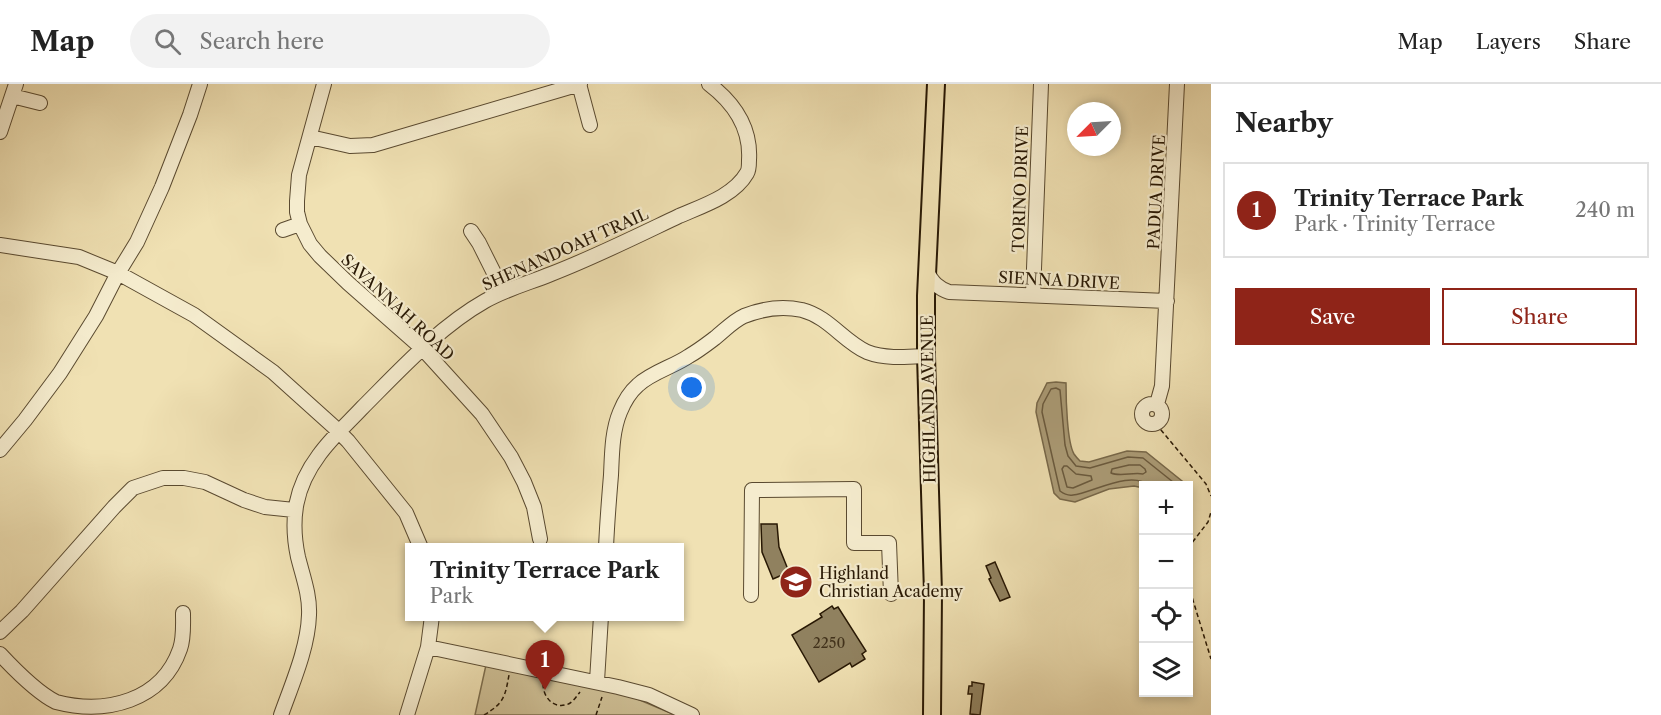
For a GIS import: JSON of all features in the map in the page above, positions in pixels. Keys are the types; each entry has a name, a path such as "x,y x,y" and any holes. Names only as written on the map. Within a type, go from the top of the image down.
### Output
{"main road":[{"name":"HIGHLAND AVENUE","path":"932,715 933,593 926,312 936,84"}],"street":[{"path":"0,450 60,373 96,316 137,242 162,187 200,84"},
{"name":"SAVANNAH ROAD","path":"324,84 297,186 297,212 300,224 310,244 330,266 423,349 482,414 511,457 524,482 534,507 540,539"},
{"path":"310,137 350,146 373,145 580,84 591,126"},
{"name":"SHENANDOAH TRAIL","path":"281,715 308,631 307,593 295,537 294,510 309,471 319,454 391,379 463,315 503,291 596,255 711,201 755,175 750,148 739,116 709,84"},
{"name":"TORINO DRIVE","path":"1033,295 1041,84"},
{"name":"PADUA DRIVE","path":"1156,424 1163,414 1157,404 1162,386 1177,84"},
{"path":"0,132 14,90 40,103"},
{"path":"283,230 300,224"},
{"path":"471,231 490,262 503,291"},
{"path":"0,245 79,257 118,273 194,315 273,372 339,432 406,513 419,543"},
{"path":"927,272 932,282 949,292"},
{"path":"926,312 930,302 949,292"},
{"name":"SIENNA DRIVE","path":"949,292 1167,302"},
{"path":"606,543 614,436 625,401 645,380 689,357 735,321 773,308 794,309 811,313 825,320 867,352 903,357 926,356"},
{"path":"0,632 134,488 164,478 184,478 205,482 265,507 294,510"},
{"path":"751,595 752,490 854,489 854,543 889,543 891,594"},
{"path":"0,654 43,694 57,702 84,709 128,710 165,678 175,662 181,647 183,613"},
{"path":"407,715 428,647 431,621"},
{"path":"597,681 601,621"},
{"path":"428,647 597,681 649,695 692,715"}],"path":[{"path":"1156,424 1206,484 1211,496"},
{"path":"1193,542 1208,522 1211,512"},
{"path":"1190,589 1211,659"},
{"path":"484,715 500,704 505,696 510,664"},
{"path":"545,672 543,688 546,696 550,702 558,705 564,705 573,700 581,691 582,679"},
{"path":"596,715 603,696 618,687"}],"shaded area":[{"path":"486,665 628,695 675,715 475,715"}],"water":[{"path":"1047,383 1066,383 1070,440 1074,454 1080,461 1089,462 1127,451 1146,452 1182,481 1139,481 1139,487 1109,489 1075,502 1060,499 1054,493 1036,412 1037,403"}],"building":[{"path":"761,524 777,524 779,547 789,572 773,579 762,552"},
{"path":"995,562 1010,597 1000,601 989,579 991,578 986,566"},
{"path":"832,606 834,609 838,607 866,651 862,654 865,659 852,667 850,663 819,682 792,635 822,617 820,614"},
{"path":"972,682 984,684 980,715 970,714 972,694 968,694"}],"place":[{"name":"Highland Christian Academy","path":"796,582"},
{"name":"Trinity Terrace Park","path":"545,690"}]}
